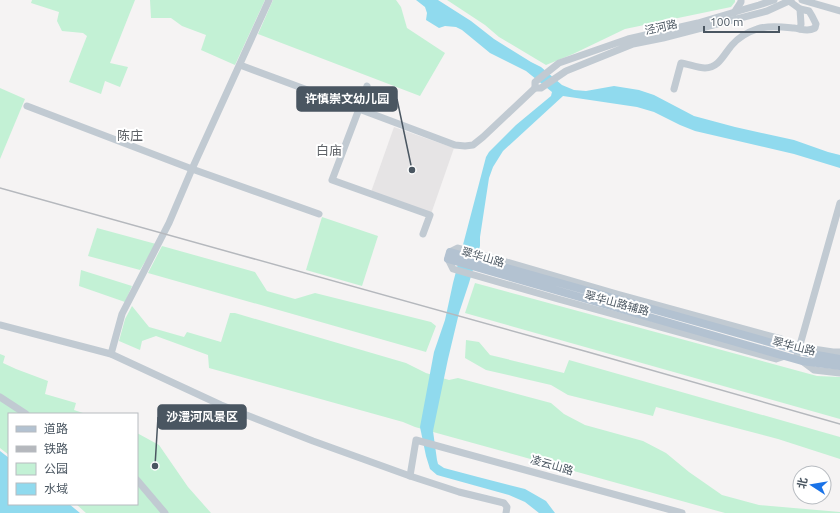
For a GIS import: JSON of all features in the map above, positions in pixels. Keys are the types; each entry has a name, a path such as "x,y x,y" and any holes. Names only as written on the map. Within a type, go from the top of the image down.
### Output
{"main road":[{"name":"翠华山路","path":"453,257 799,360 840,366"},
{"name":"翠华山路","path":"484,266 801,351 840,359"}],"street":[{"path":"112,354 122,314 169,223 269,0"},
{"path":"734,12 741,0"},
{"path":"745,9 749,0"},
{"name":"泾河路","path":"537,86 559,63 628,39 698,23 774,0"},
{"path":"674,89 681,62 704,68 714,66 721,60 732,45 743,35 758,28 774,27 810,31 815,28 816,24 809,11 800,9 790,0"},
{"name":"泾河路","path":"537,86 566,71 633,44 663,38 767,11 790,0"},
{"path":"802,0 840,11"},
{"path":"800,9 800,29"},
{"path":"240,65 455,145 465,146 473,145 483,137 537,86"},
{"path":"367,86 332,180 430,215 423,234"},
{"path":"27,106 192,169 319,214"},
{"path":"840,202 799,360 814,370 840,373"},
{"path":"453,257 484,266"},
{"path":"0,325 112,354 221,405 313,441 459,492 504,503 507,507 506,513"},
{"path":"801,351 813,349 840,352"},
{"path":"0,397 24,413"},
{"name":"凌云山路","path":"410,476 417,440 682,513"},
{"path":"138,481 165,513"}],"shaded area":[{"path":"394,127 454,148 431,214 371,192"}],"green space":[{"path":"32,0 135,0 110,63 128,67 120,87 105,81 101,94 69,82 87,36 83,33 62,31 57,21 59,12 31,3"},
{"path":"150,0 265,0 235,65 201,50 206,35 182,26 171,18 151,18"},
{"path":"273,0 396,0 401,7 407,28 445,53 420,96 258,34"},
{"path":"447,0 735,0 735,2 731,7 625,29 546,65 499,37 485,25"},
{"path":"0,88 25,99 0,159"},
{"path":"322,217 378,236 362,286 306,270"},
{"path":"97,228 156,244 140,270 88,256"},
{"path":"162,246 255,272 267,291 295,299 315,293 431,322 436,326 426,352 148,273"},
{"path":"81,270 132,286 125,302 79,286"},
{"path":"475,283 817,376 840,377 840,419 465,313"},
{"path":"132,306 149,327 184,337 187,332 221,342 230,313 235,313 406,363 426,373 449,380 458,378 551,403 564,414 585,425 643,441 666,453 689,472 722,495 759,505 840,513 725,513 209,368 208,355 156,336 142,341 140,350 119,341 125,319"},
{"path":"466,340 479,342 490,355 564,373 569,360 840,437 840,459 778,439 656,407 653,416 568,395 551,385 486,370 465,358"},
{"path":"0,354 5,356 3,363 48,381 45,394 76,403 74,410 83,413 8,413 8,454 0,448"},
{"path":"138,434 159,445 188,487 211,513 86,513 77,505 138,505"}],"water":[{"path":"416,0 438,0 471,21 494,39 541,67 562,85 574,90 586,91 614,86 639,90 654,95 694,116 794,140 840,155 840,168 794,154 695,131 654,112 637,107 563,96 503,151 493,167 489,178 480,246 459,313 448,359 433,431 437,460 438,464 444,468 525,489 546,501 555,513 539,513 525,502 509,495 437,475 430,469 426,456 420,427 434,352 445,320 453,283 486,157 489,152 516,125 551,96 552,92 526,71 490,53 462,30 456,27 445,26 439,28 426,20 427,13 425,7"},
{"path":"0,451 8,457 8,505 70,505 80,513 0,513"}],"railway":[{"path":"0,188 840,424"}],"place":[{"name":"许慎崇文幼儿园","path":"412,170"},
{"name":"沙澧河风景区","path":"155,466"}],"district":[{"name":"陈庄","path":"130,135"},
{"name":"白庙","path":"329,150"}]}
